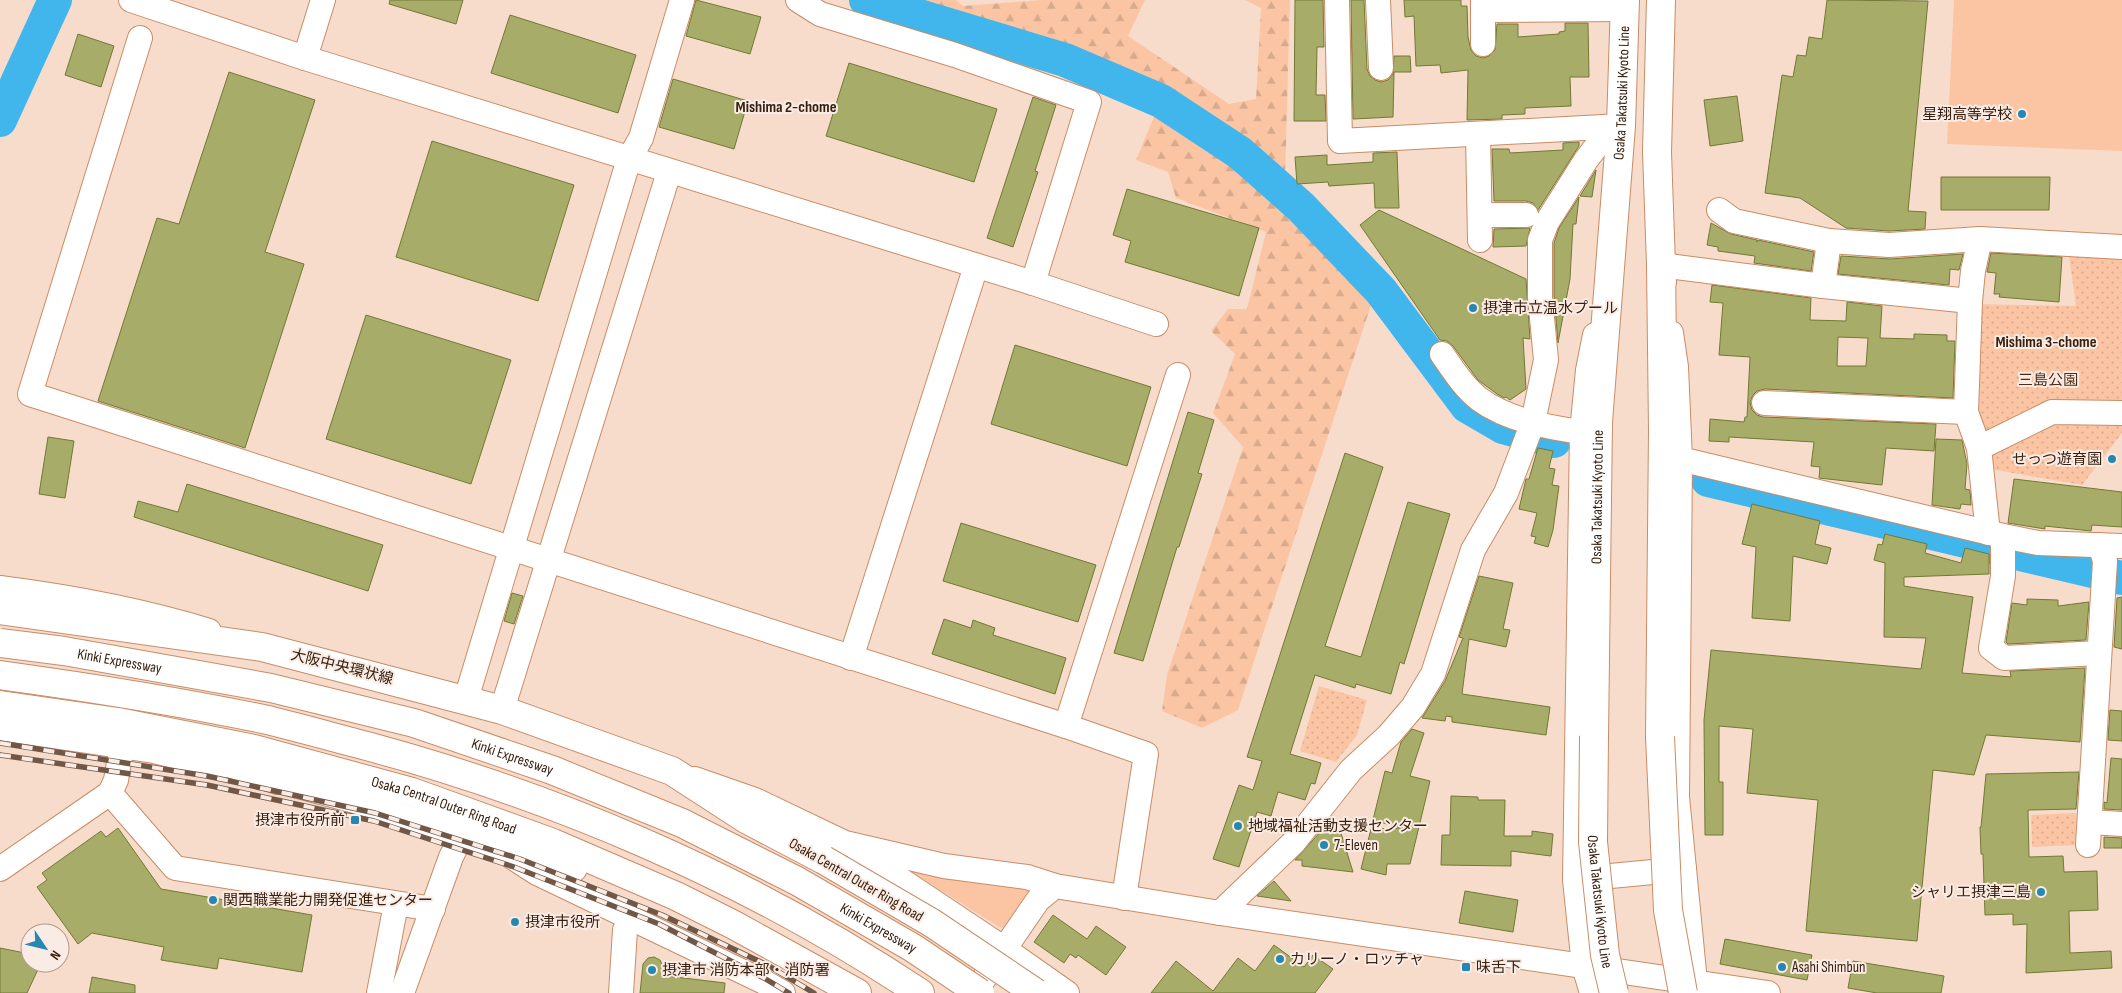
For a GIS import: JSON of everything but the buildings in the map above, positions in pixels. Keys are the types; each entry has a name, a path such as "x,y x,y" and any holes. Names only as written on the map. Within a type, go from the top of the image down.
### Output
{"main road":[{"path":"1661,0 1657,152 1661,265 1663,431 1660,737 1668,910 1689,988"},
{"name":"Osaka Takatsuki Kyoto Line","path":"1614,993 1605,955 1593,842 1594,736 1598,422 1625,4"},
{"name":"大阪中央環状線","path":"0,610 262,647 466,699 672,771"},
{"name":"Kinki Expressway","path":"0,643 64,651 271,688 414,723 552,770 682,823 797,882 913,948 980,993"},
{"name":"Kinki Expressway","path":"0,675 264,719 404,755 540,800 634,839 780,909 920,993"},
{"name":"Osaka Central Outer Ring Road","path":"0,705 120,734 254,749 412,792 553,843 676,896 777,948 858,993"},
{"path":"120,734 278,780"},
{"name":"Osaka Central Outer Ring Road","path":"672,771 746,819 824,860 932,923 1036,993"},
{"path":"497,847 676,896"}],"street":[{"path":"130,0 305,58 1033,283 1156,324"},
{"path":"305,58 323,0"},
{"path":"466,699 510,548 629,159 641,138 682,0"},
{"path":"798,0 820,14 955,55 1088,102 1033,283"},
{"path":"1337,0 1340,141 1616,126"},
{"path":"1378,0 1381,68"},
{"path":"1483,44 1483,5 1625,4"},
{"path":"140,38 30,394 1066,726 1146,754 1124,898"},
{"path":"1220,913 1294,842 1351,770 1389,735 1413,707 1433,674 1474,550 1506,493 1531,431 1546,360 1540,297 1540,240 1547,222 1586,160 1616,126"},
{"path":"1478,134 1480,240"},
{"path":"502,710 550,561 669,172"},
{"path":"1719,210 1734,221 1829,241 1889,245 1980,239 2122,247"},
{"path":"1480,214 1526,215"},
{"path":"1980,239 1973,271 1970,302 1966,412 1979,448 1999,542 2003,576 1991,648 2004,658 2099,653"},
{"path":"1823,286 1829,241"},
{"path":"1592,993 1584,966 1575,880 1582,432 1588,370 1609,263"},
{"path":"1689,988 1684,869 1677,797 1680,458 1676,367 1661,265 1823,286 1970,302"},
{"path":"851,658 976,266"},
{"path":"1442,354 1459,378 1478,398 1531,431 1550,428 1582,432"},
{"path":"1066,726 1178,375"},
{"path":"1764,403 1966,412"},
{"path":"1979,448 2052,412 2122,413"},
{"path":"1680,458 1999,542 2038,543 2108,559 2099,653 2089,834 2122,824"},
{"path":"0,588 42,593 176,621 262,647"},
{"path":"0,728 120,734 116,780 110,793 0,869"},
{"path":"672,771 755,800 845,843 1067,993"},
{"path":"278,780 362,803 497,847 538,874 764,982 783,993"},
{"path":"110,793 175,868 433,910"},
{"path":"402,993 451,857 462,835"},
{"path":"845,843 944,866 1027,877 1055,886 1124,898 1584,966 1689,988 1768,993"},
{"path":"0,848 26,851"},
{"path":"1575,880 1684,869"},
{"path":"974,993 1003,948 1038,900 1055,886"},
{"path":"379,993 396,904"},
{"path":"620,993 625,930 630,919"}],"green space":[{"path":"886,0 956,0 963,6 1042,0 1145,0 1128,36 1229,104 1256,99 1261,8 1245,0 1290,0 1285,177 1161,95 1067,55"},
{"path":"1954,0 2122,0 2122,151 1947,144"},
{"path":"1156,112 1233,159 1296,214 1375,293 1238,710 1202,728 1162,711 1167,675 1243,447 1213,413 1235,354 1211,331 1228,309 1247,309 1266,232 1176,198 1168,172 1136,160"},
{"name":"三島公園","path":"2068,249 2122,251 2122,433 2082,485 1990,469 1976,407 1975,304 2076,306"},
{"path":"1319,686 1367,700 1357,735 1336,762 1300,751"},
{"path":"2076,813 2078,845 2032,847 2031,815"},
{"path":"911,868 1026,886 1029,892 1006,928 999,927 910,871"}],"waterway":[{"path":"0,120 55,0"},
{"path":"866,0 1065,60 1161,101 1240,153 1301,207 1381,291 1467,406 1503,427 1554,441"},
{"path":"1708,480 2122,578"}],"railway":[{"path":"0,743 207,776 375,813 520,859 662,915 769,966 814,993"},
{"path":"0,755 207,785 374,821 514,867 659,924 764,978 789,993"}],"place":[{"name":"星翔高等学校","path":"2022,114"},
{"name":"摂津市立温水プール","path":"1473,308"},
{"name":"せっつ遊育園","path":"2112,459"},
{"name":"摂津市役所前","path":"355,820"},
{"name":"地域福祉活動支援センター","path":"1238,826"},
{"name":"7-Eleven","path":"1324,845"},
{"name":"シャリエ摂津三島","path":"2041,892"},
{"name":"関西職業能力開発促進センター","path":"213,900"},
{"name":"摂津市役所","path":"515,922"},
{"name":"カリーノ・ロッチャ","path":"1280,959"},
{"name":"味舌下","path":"1466,967"},
{"name":"Asahi Shimbun","path":"1782,967"},
{"name":"摂津市 消防本部・消防署","path":"652,970"}],"district":[{"name":"Mishima 2-chome","path":"786,107"},
{"name":"Mishima 3-chome","path":"2046,342"}]}
